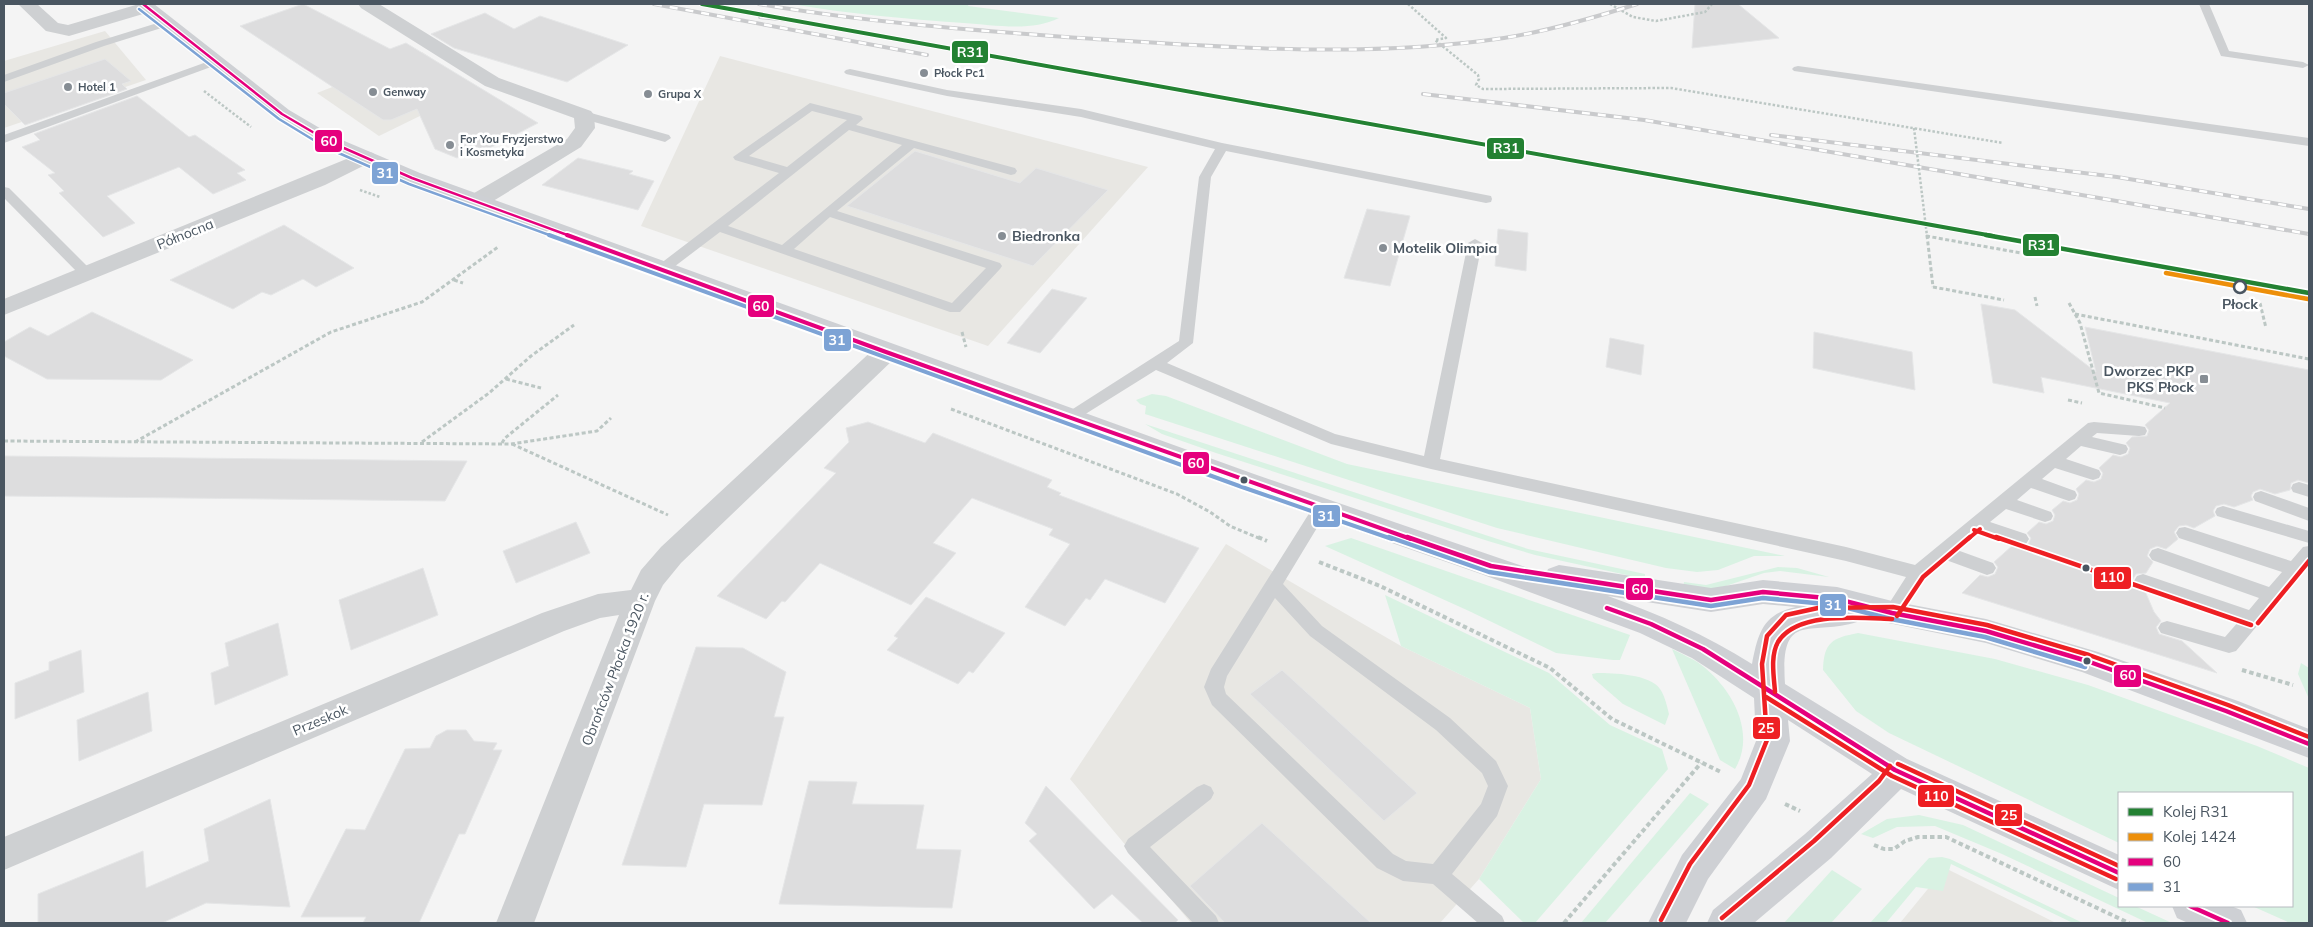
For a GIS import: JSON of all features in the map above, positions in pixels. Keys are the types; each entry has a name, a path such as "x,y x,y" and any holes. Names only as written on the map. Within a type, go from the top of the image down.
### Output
{"street":[{"path":"27,4 52,27 69,31 145,5 282,114 328,141 412,178 886,352 1651,624 1703,649 1895,770 2118,874"},
{"path":"366,4 492,82 584,115 585,128 574,143 477,201"},
{"name":"Północna","path":"4,308 329,175 366,157"},
{"name":"Obrońców Płocka 1920 r.","path":"515,923 640,601 652,578 671,555 886,352"},
{"path":"1491,566 1711,600 1763,592 1837,599 1892,613 1986,631 2087,661 2226,711 2309,744"},
{"name":"Przeskok","path":"4,854 553,622 598,606 640,601"},
{"path":"1667,923 1695,867 1754,788 1773,741 1768,664 1773,637 1788,621 1819,614 1892,613"},
{"path":"1726,923 1836,830 1884,785 1895,770"},
{"path":"2192,907 2228,923"}],"lane":[{"path":"2204,4 2225,54 2303,65"},
{"path":"4,79 100,44 167,23"},
{"path":"4,139 215,62"},
{"path":"1798,69 2309,142"},
{"path":"850,72 947,93 1081,113 1222,146 1486,199"},
{"path":"662,270 789,172 857,118 810,107 739,157 789,172"},
{"path":"584,115 665,138"},
{"path":"848,126 1011,171"},
{"path":"784,250 911,144"},
{"path":"1072,418 1186,343 1205,177 1222,146"},
{"path":"4,191 88,274"},
{"path":"718,227 955,309 995,266 828,212"},
{"path":"1431,463 1475,243"},
{"path":"1155,364 1331,438 1431,463 1846,554 1918,573"},
{"path":"1892,613 1918,573 2094,426 2139,431"},
{"path":"2078,440 2120,449"},
{"path":"2052,461 2092,474"},
{"path":"2028,482 2070,495"},
{"path":"2261,497 2309,515"},
{"path":"2003,502 2044,516"},
{"path":"1321,508 1218,674 1214,687 1219,699 1386,861 1403,871 1438,874 1494,923"},
{"path":"2223,512 2309,537"},
{"path":"1976,524 2020,539"},
{"path":"2185,533 2294,569"},
{"path":"1944,552 1987,568"},
{"path":"2167,628 2229,646 2274,596 2309,552"},
{"path":"2158,555 2274,596"},
{"path":"2143,581 2254,619"},
{"path":"1273,584 1316,631 1443,724 1489,767 1498,786 1490,809 1438,874"},
{"path":"1204,793 1134,846 1208,923"}],"path":[{"path":"1408,4 1446,38 1435,40 1478,75 1479,79 1476,85 1483,89 1671,88 2003,143"},
{"path":"1610,4 1637,20 1656,21 1705,12 1712,4"},
{"path":"183,73 231,114 254,129"},
{"path":"1914,128 1933,287 2004,300"},
{"path":"329,175 345,184 388,200"},
{"path":"1926,236 2021,254"},
{"path":"134,442 331,332 422,302 498,247"},
{"path":"454,279 463,283"},
{"path":"2035,297 2037,306"},
{"path":"2069,303 2080,322 2099,393 2165,408"},
{"path":"2260,303 2266,328"},
{"path":"2076,314 2309,359"},
{"path":"422,442 489,393 531,356 574,325"},
{"path":"505,379 542,388"},
{"path":"501,443 558,395"},
{"path":"945,406 1176,494 1210,512 1230,526 1380,586 1550,668 1612,719 1836,830 1884,849 1894,849 1899,843 1919,837 1933,835 1946,837 2129,923"},
{"path":"4,441 511,444 597,431 612,418"},
{"path":"511,444 672,516"},
{"path":"2233,668 2293,685"},
{"path":"1564,923 1701,763"}],"shaded area":[{"path":"105,31 146,80 4,128 4,61"},
{"path":"422,52 477,88 379,136 317,93"},
{"path":"720,56 1148,167 988,346 641,226"},
{"path":"1226,544 1401,646 1530,708 1541,779 1479,879 1440,923 1191,923 1070,779"},
{"path":"1945,868 2056,923 1900,923"}],"green space":[{"path":"792,4 969,4 968,6 1059,18 1037,25 1000,26 878,16"},
{"path":"1152,394 1166,396 1347,464 1785,556 1754,556 1718,570 1697,572 1666,568 1497,528 1145,414 1146,406 1136,400"},
{"path":"1145,424 1528,549 1645,574 1645,579 1535,555 1488,541 1216,453 1162,434"},
{"path":"1351,538 1630,635 1620,660 1556,653 1469,611 1325,546"},
{"path":"1778,567 1797,568 1829,577 1780,571 1764,573 1726,586 1706,590 1683,587 1684,582 1706,585"},
{"path":"1385,595 1549,673 1610,725 1662,749 1668,769 1535,923 1524,923 1479,879 1541,779 1530,708 1401,646"},
{"path":"1858,633 1995,659 2088,685 2257,746 2309,768 2309,923 2290,923 2254,907 2293,907 2293,792 2118,792 2118,843 1889,733 1856,711 1823,670 1825,653 1828,647 1831,643 1842,637"},
{"path":"1672,649 1700,664 1711,674 1722,685 1737,711 1742,726 1743,740 1741,755 1735,769 1720,760"},
{"path":"2301,663 2309,668 2309,699 2298,674"},
{"path":"1592,674 1631,675 1655,684 1666,701 1669,714 1665,725 1623,704 1593,678"},
{"path":"1690,793 1709,804 1605,923 1581,923"},
{"path":"1919,815 1963,825 2118,898 2118,907 2137,907 2172,923 2148,923 2002,854 1935,826 1897,827 1873,838 1861,834 1887,819"},
{"path":"1942,857 1950,859 2083,923 2073,923 1951,864 1943,891 1916,887 1886,923 1870,923 1929,858"},
{"path":"1832,870 1862,889 1831,923 1784,923"}],"building":[{"path":"303,4 390,49 406,43 538,123 486,150 477,147 457,158 435,149 417,109 391,120 383,120 240,26"},
{"path":"1695,4 1738,4 1779,38 1692,48"},
{"path":"485,13 514,29 540,16 628,45 567,82 454,48 431,34"},
{"name":"Hotel 1","path":"105,59 131,81 122,84 127,89 25,125 4,104 4,93"},
{"path":"137,96 189,137 195,135 245,170 237,173 246,180 213,194 179,167 107,196 135,223 103,237 59,193 64,191 48,175 55,173 22,147 40,140 34,134"},
{"name":"Biedronka","path":"915,151 1020,183 1036,168 1108,190 1033,266 847,206"},
{"path":"578,158 633,171 629,174 654,181 638,210 542,185"},
{"name":"Motelik Olimpia","path":"1367,209 1410,216 1390,286 1344,278"},
{"path":"284,225 354,268 316,287 303,279 271,295 262,292 233,309 170,280"},
{"path":"1498,229 1528,233 1526,271 1495,266"},
{"path":"1052,289 1087,298 1040,353 1007,343"},
{"path":"1981,304 2015,310 2096,372 2085,327 2309,370 2309,483 2298,480 2291,483 2290,490 2275,494 2260,489 2253,492 2251,496 2253,500 2234,507 2224,504 2216,506 2213,511 2215,516 2194,528 2186,525 2179,526 2174,532 2178,539 2166,549 2157,546 2150,549 2147,556 2153,562 2146,573 2136,574 2132,580 2135,587 2145,591 2154,612 2161,621 2156,627 2159,634 2182,641 2217,673 1962,593 1980,575 1988,577 1995,574 1998,567 1994,562 2013,545 2020,547 2028,545 2031,538 2027,533 2039,522 2046,524 2053,521 2055,515 2052,510 2063,501 2070,503 2077,500 2079,494 2076,489 2086,480 2094,482 2101,479 2103,473 2099,468 2113,455 2121,457 2128,454 2130,448 2126,443 2132,437 2147,436 2149,430 2145,425 2170,403 2041,377 2044,393 1993,383"},
{"path":"92,312 193,360 161,380 47,379 4,356 4,342 30,327 48,336"},
{"path":"1814,332 1912,352 1915,390 1813,368"},
{"path":"1610,338 1644,345 1641,375 1606,367"},
{"path":"868,422 925,443 933,433 1052,480 1047,487 1061,493 1059,495 1199,548 1165,603 1105,579 1090,600 1086,598 1065,626 1025,607 1070,544 1049,535 1053,529 972,498 933,543 956,553 911,605 820,563 785,602 782,601 766,619 717,596 836,473 824,468 849,442 846,428"},
{"path":"4,456 467,461 445,501 4,496"},
{"path":"576,522 590,553 516,583 503,551"},
{"path":"423,568 438,615 351,650 339,600"},
{"path":"926,597 1005,633 973,673 969,671 958,684 887,650 898,638 894,636"},
{"path":"278,623 288,675 215,705 211,673 229,666 225,643"},
{"path":"696,647 743,648 786,672 774,717 784,717 762,805 704,804 686,867 622,865"},
{"path":"81,650 84,692 15,719 15,683 49,670 49,662"},
{"path":"1282,670 1417,793 1384,821 1250,694"},
{"path":"148,692 152,731 79,761 77,720"},
{"path":"447,730 466,730 474,741 497,743 493,750 502,750 465,834 459,834 419,923 363,923 366,917 301,917 346,829 365,830 405,749 430,748 436,736"},
{"path":"809,781 857,782 852,804 924,805 916,849 961,850 952,908 779,904"},
{"path":"1046,786 1178,920 1175,923 1143,923 1112,894 1094,909 1029,841 1037,834 1025,823"},
{"path":"270,799 290,907 206,903 162,923 38,923 38,894 143,851 146,888 209,861 204,829"},
{"path":"1262,823 1371,923 1225,923 1190,886"}],"railway":[{"path":"654,4 927,55"},
{"path":"759,4 927,26 1011,33 1248,48 1300,49 1402,48 1504,38 1571,24 1637,4"},
{"path":"760,17 799,21"},
{"path":"1423,94 1644,120 2309,234"},
{"path":"1771,135 2117,177 2309,209"}],"rail line":[{"name":"R31","path":"702,4 2309,293"},
{"name":"1424","path":"2166,273 2308,299"}],"transit line":[{"name":"60","path":"143,4 282,114 328,141 412,178 886,352 1321,508 1491,566 1711,600 1763,592 1837,599 1892,613 1986,631 2087,661 2226,711 2309,744"},
{"name":"31","path":"139,9 279,119 325,147 409,184 1242,487 1489,572 1711,606 1763,598 1836,605 1891,619 1985,637 2085,667"},
{"name":"110","path":"1897,616 1923,577 1980,529"},
{"name":"110","path":"1974,530 2251,625"},
{"name":"110","path":"2258,623 2309,561"},
{"name":"25","path":"1661,920 1690,864 1749,785 1767,740 1762,664 1767,636 1786,615 1818,608 1893,607 1987,625 2089,655 2228,705 2309,737"},
{"name":"60","path":"1607,608 1651,624 1703,649 1895,770 2118,873"},
{"name":"110","path":"1775,692 1774,653 1778,642 1786,632 1798,625 1813,621 1847,618 1892,619"},
{"name":"110","path":"1766,697 1892,776 2116,879"},
{"name":"25","path":"1898,764 2118,866"},
{"name":"25","path":"1722,918 1814,841 1879,781 1890,766"},
{"name":"60","path":"2192,907 2228,923"}],"place":[{"name":"Płock Pc1","path":"924,73"},
{"name":"Hotel 1","path":"68,87"},
{"name":"Genway","path":"373,92"},
{"name":"Grupa X","path":"648,94"},
{"name":"For You Fryzjerstwo i Kosmetyka","path":"450,145"},
{"name":"Biedronka","path":"1002,236"},
{"name":"Motelik Olimpia","path":"1383,248"},
{"name":"Płock","path":"2240,287"},
{"name":"Dworzec PKP PKS Płock","path":"2204,379"}]}
